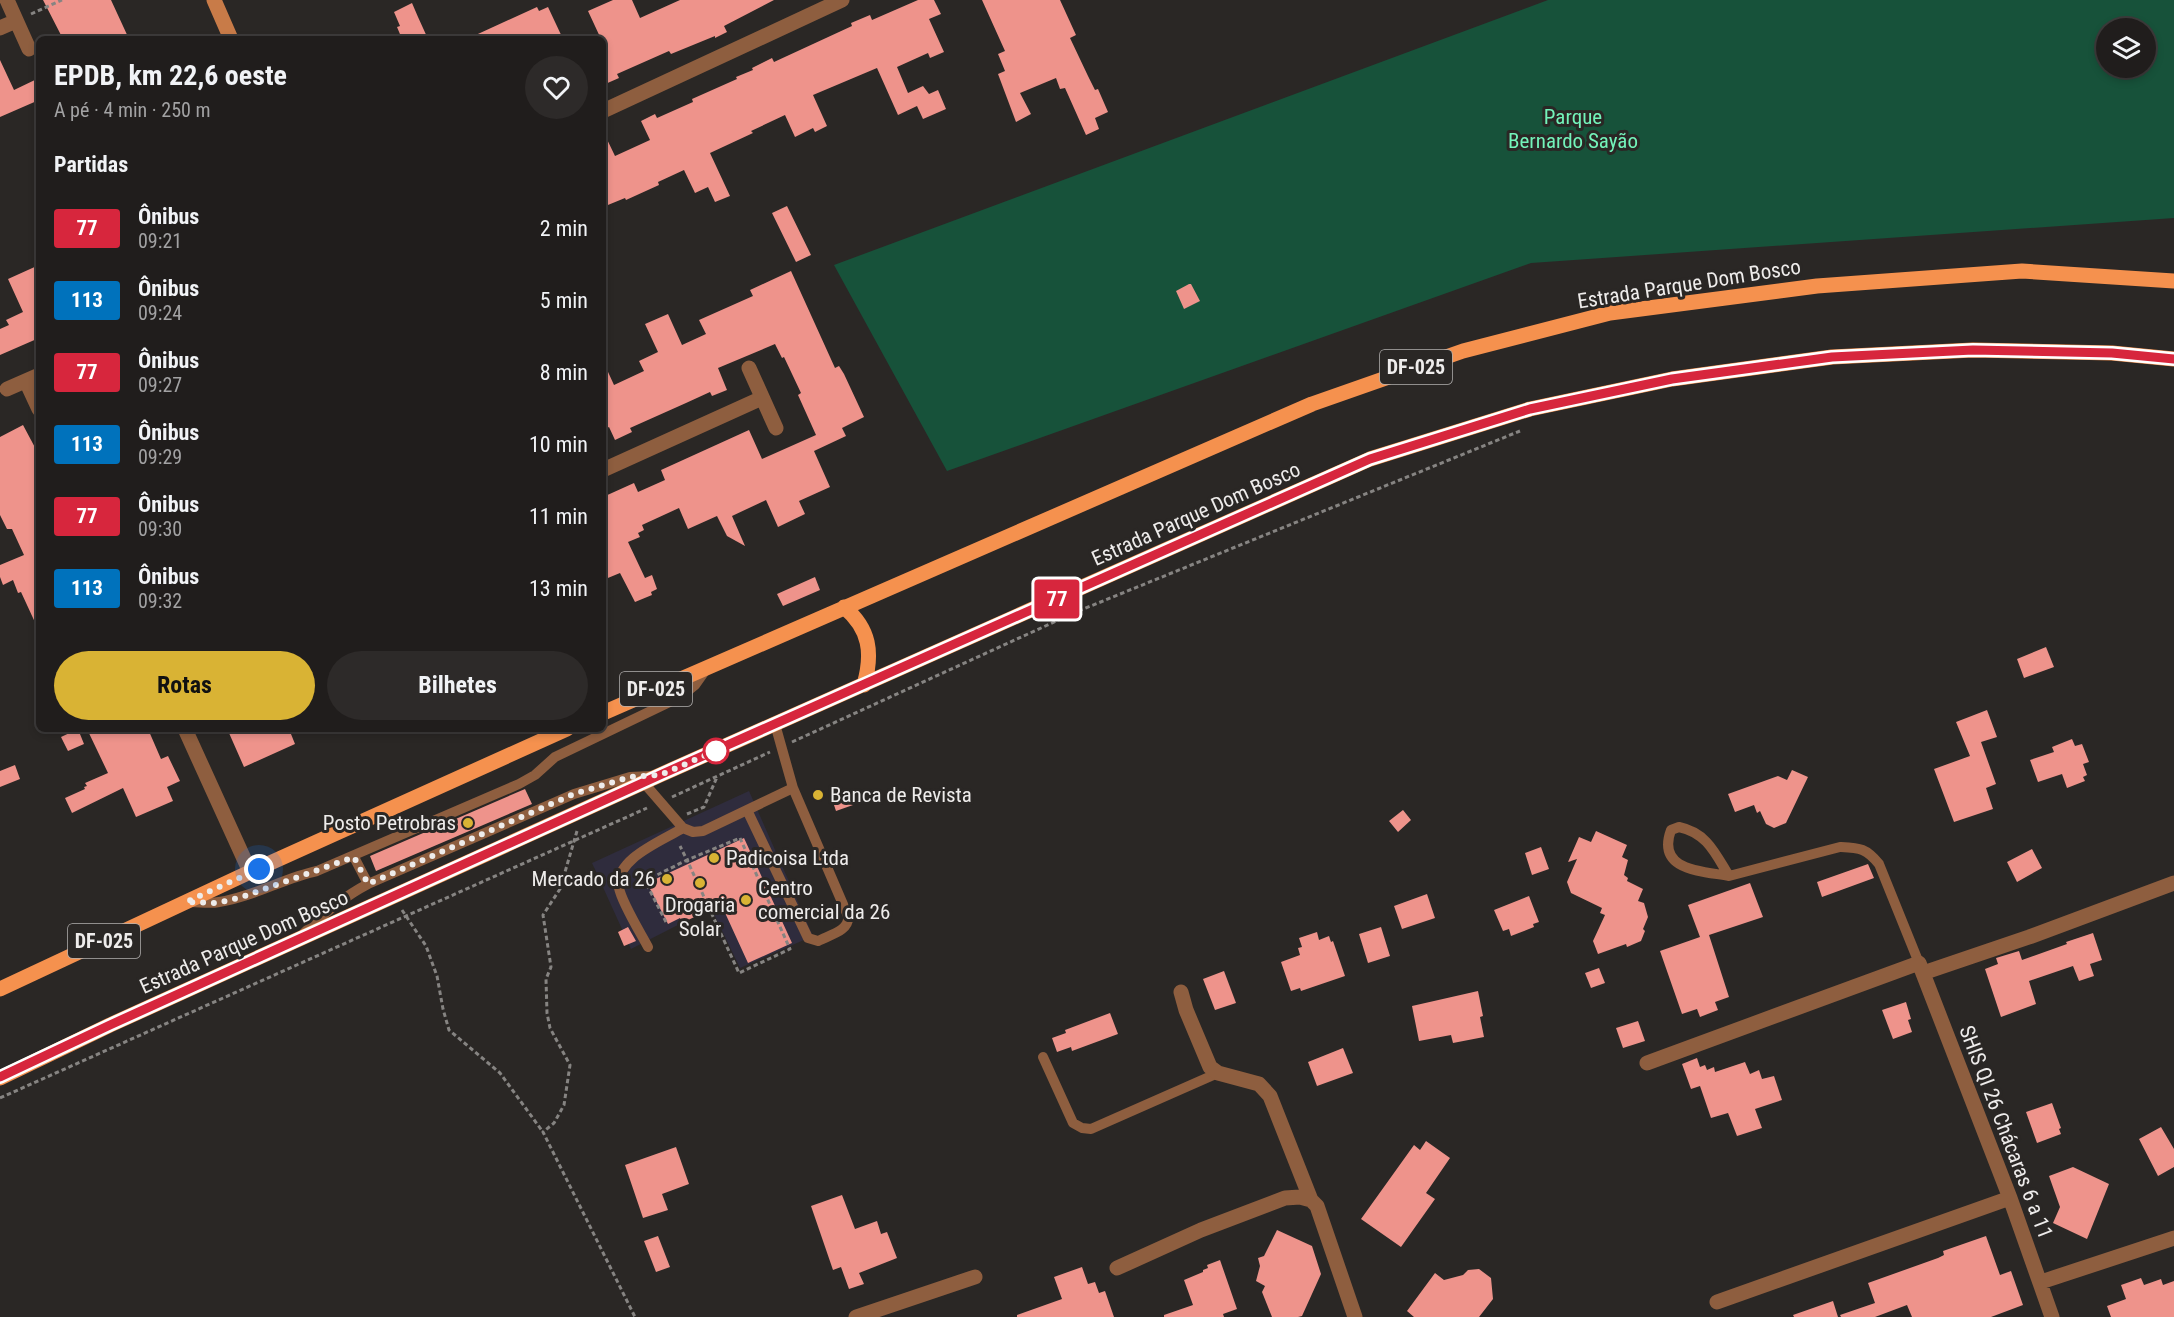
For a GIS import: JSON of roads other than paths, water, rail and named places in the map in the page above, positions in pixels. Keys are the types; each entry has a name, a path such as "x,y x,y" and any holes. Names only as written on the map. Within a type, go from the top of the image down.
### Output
{"main road":[{"name":"Estrada Parque Dom Bosco","path":"606,712 1312,404 1463,351 1610,313 1817,286 2022,271 2174,280"},
{"name":"Estrada Parque Dom Bosco","path":"0,1077 660,775 1370,459 1530,409 1672,379 1832,357 1973,350 2112,353 2174,359"},
{"path":"844,607 858,619 865,634 869,667 864,685"},
{"name":"DF-025","path":"0,989 548,733"}],"street":[{"path":"6,0 29,49"},
{"path":"214,0 230,36"},
{"path":"606,110 842,0"},
{"path":"0,28 16,21"},
{"path":"749,368 776,428"},
{"path":"7,389 32,378 36,396"},
{"path":"606,469 762,398"},
{"path":"186,732 250,872"},
{"path":"1647,1063 1921,968 2029,937 2174,883"},
{"name":"SHIS QI 26 Chácaras 6 a 11","path":"1921,968 2010,1198 2052,1317"},
{"path":"1181,992 1186,1010 1210,1067 1218,1073 1259,1084 1270,1096 1311,1200 1317,1206 1355,1317"},
{"path":"1117,1268 1201,1230 1285,1198 1300,1197 1311,1200"},
{"path":"1718,1302 2010,1198"},
{"path":"2041,1282 2174,1238"},
{"path":"856,1317 975,1277"}],"lane":[{"path":"186,902 217,903 242,897 354,857 519,784 535,775 555,757 680,698 695,686 709,666"},
{"path":"747,810 808,938 818,941 846,927 849,922 848,916 793,788 775,724"},
{"path":"295,942 329,908 348,894 368,884 574,794 630,777 660,775"},
{"path":"644,783 661,802 678,831"},
{"path":"648,947 619,891 619,877 626,864 638,854 678,831 703,831 793,788"},
{"path":"1729,876 1704,837 1679,826 1671,830 1667,841 1669,853 1677,863 1690,870 1729,876 1840,847 1869,852 1879,864 1921,968"},
{"path":"354,857 368,884"},
{"path":"1043,1057 1073,1123 1082,1128 1091,1129 1218,1073"}],"place":[{"name":"Banca de Revista","path":"818,795"},
{"name":"Posto Petrobras","path":"468,823"},
{"name":"Padicoisa Ltda","path":"714,858"},
{"name":"Mercado da 26","path":"667,879"},
{"name":"Drogaria Solar","path":"700,883"},
{"name":"Centro comercial da 26","path":"746,900"}],"park label":[{"name":"Parque Bernardo Sayão","path":"1573,129"}]}
